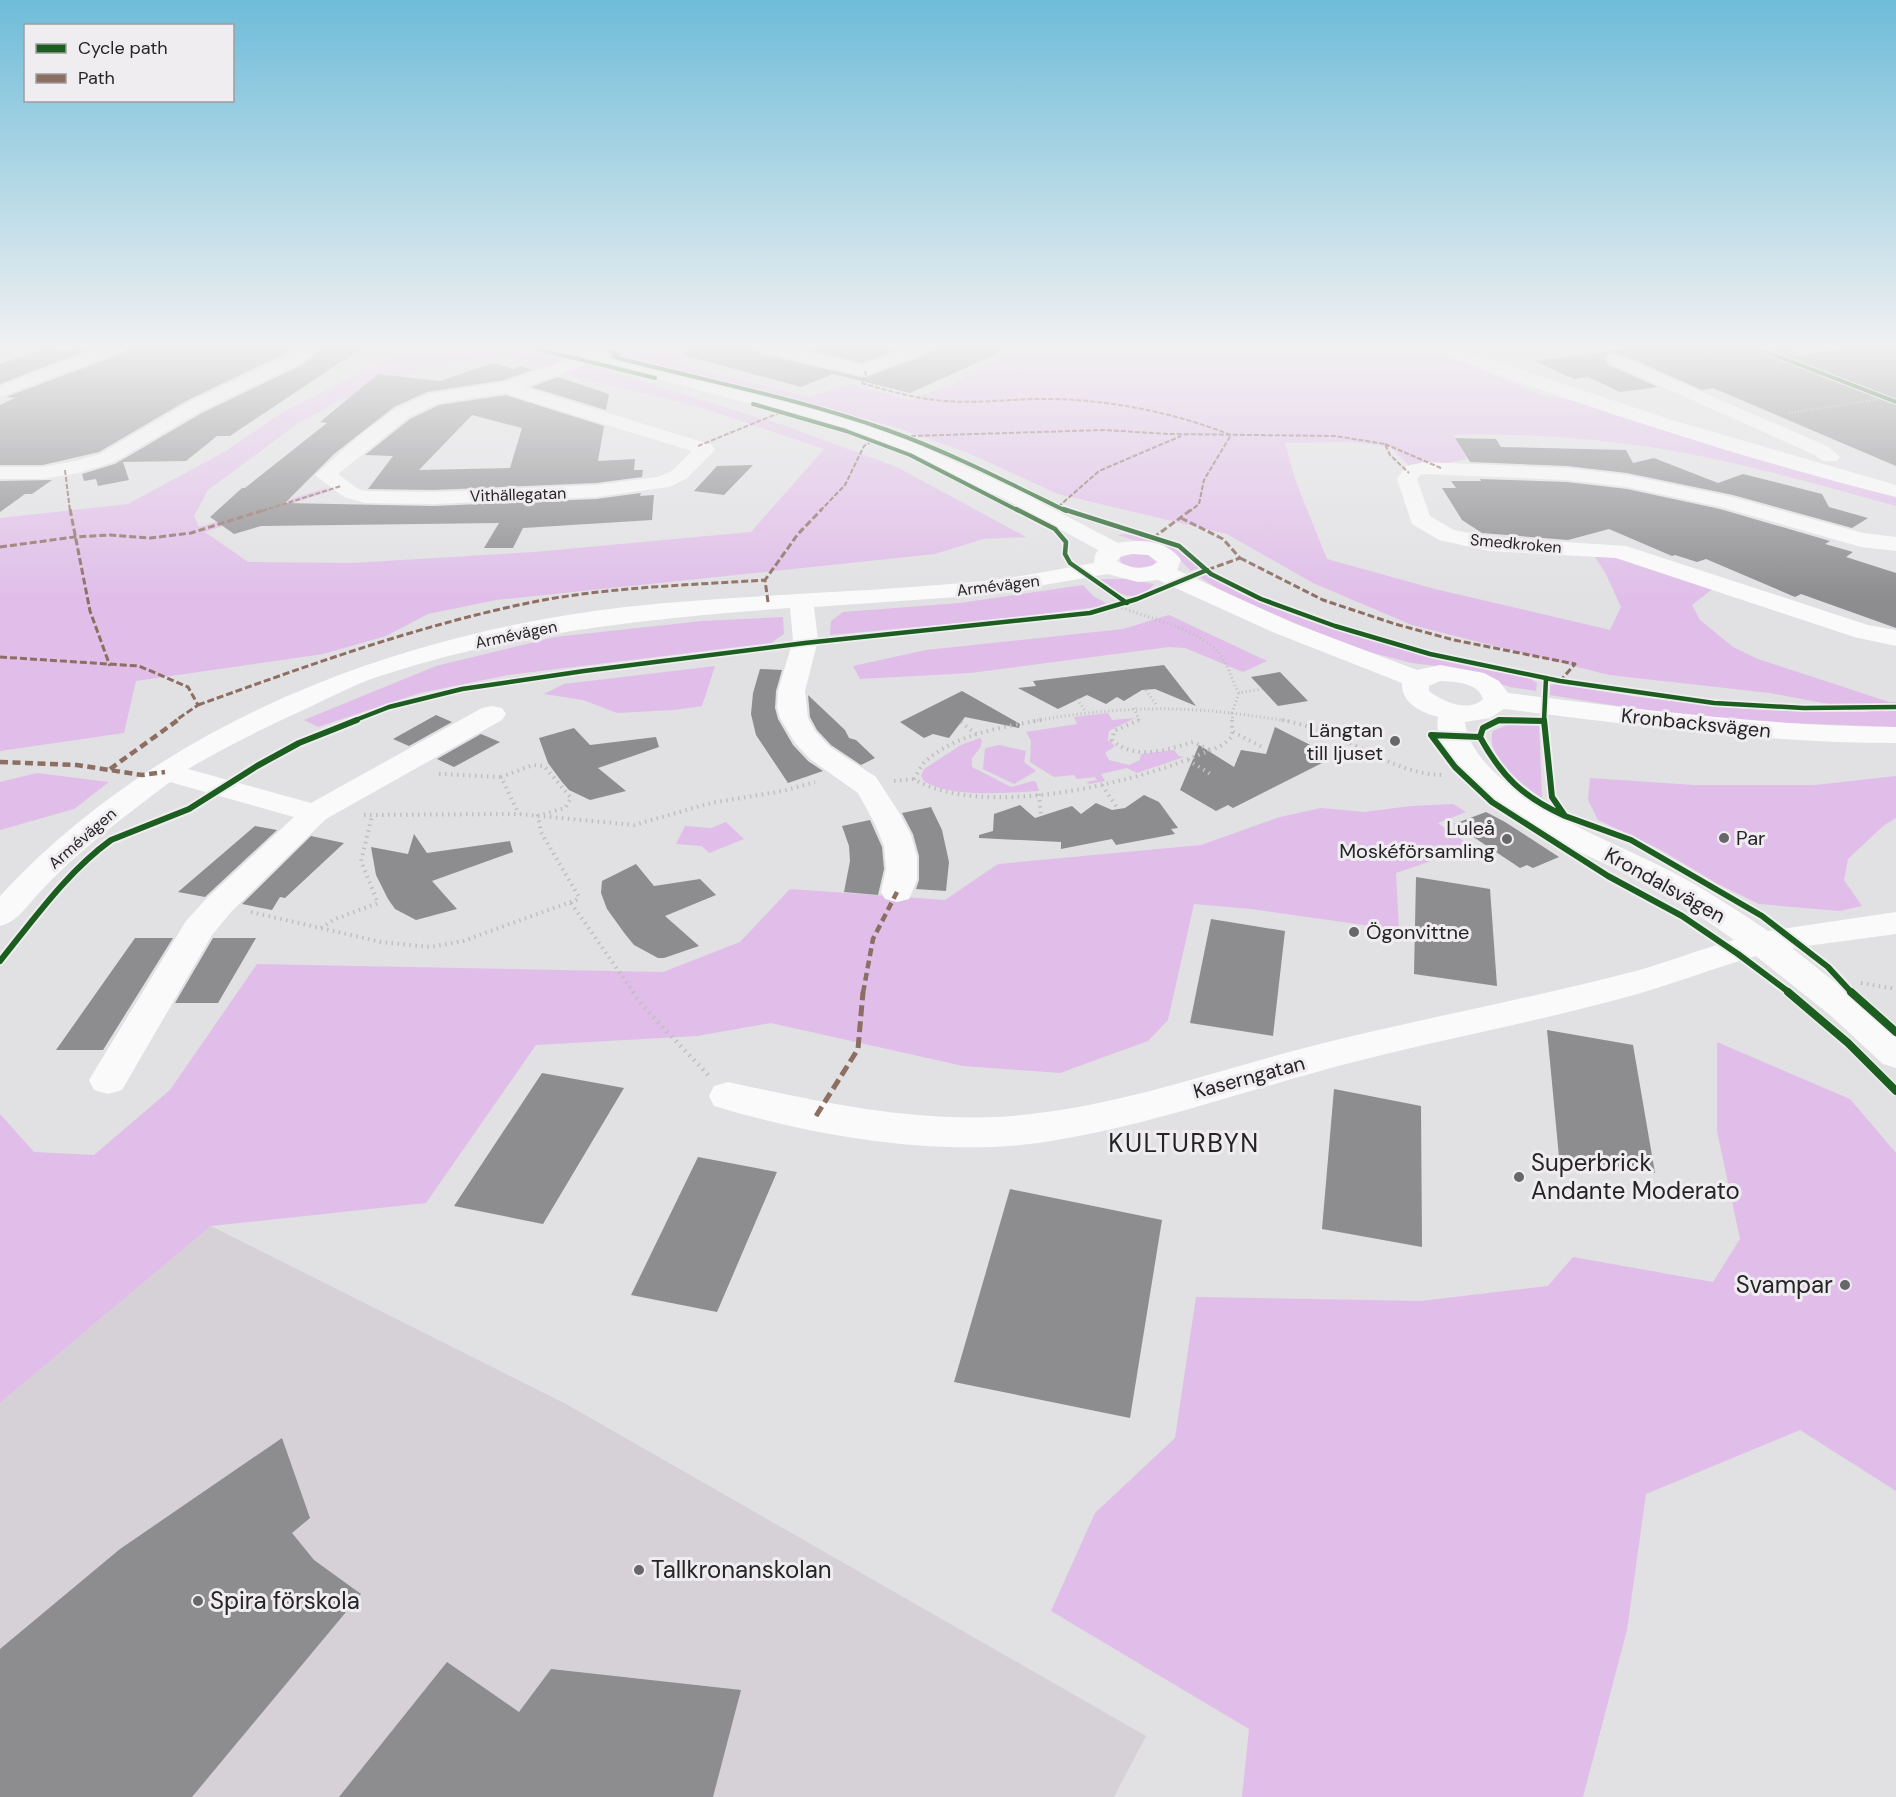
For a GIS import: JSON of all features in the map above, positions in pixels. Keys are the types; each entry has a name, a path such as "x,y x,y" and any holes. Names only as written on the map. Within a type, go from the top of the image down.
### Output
{"street":[{"path":"0,472 43,473 78,467 107,458 153,431"},
{"name":"Vithällegatan","path":"378,431 325,475 351,493 365,497 433,498 596,491 662,483 679,475 705,448 648,431"},
{"path":"865,431 892,440 1012,495 1113,558 1134,574 1161,572 1274,624 1418,680 1440,673 1462,675 1489,685 1497,700 1490,708 1483,711 1452,712 1439,709 1421,699 1414,689 1418,680"},
{"path":"1693,431 1896,491"},
{"path":"1776,431 1829,455 1832,463 1820,469"},
{"name":"Smedkroken","path":"1896,544 1861,540 1725,501 1626,481 1567,474 1425,468 1413,471 1407,479 1420,519 1433,529 1447,535 1474,542 1508,546 1618,551 1863,632 1896,638"},
{"name":"Armévägen","path":"0,916 28,885 86,831 165,772 219,739 370,671 488,639 621,615 986,588 1083,572 1113,558"},
{"path":"801,600 805,643 792,681 791,708 801,731 820,754 867,784 899,841 903,878 897,892"},
{"name":"Kronbacksvägen","path":"1497,700 1679,723 1782,732 1896,735"},
{"name":"Krondalsvägen","path":"1452,712 1451,725 1462,752 1488,782 1509,799 1545,820 1665,881 1763,943 1812,980 1896,1055"},
{"path":"108,1080 198,929 219,905 315,813 492,714"},
{"path":"165,772 315,813"},
{"name":"Kaserngatan","path":"728,1096 816,1116 920,1131 996,1132 1054,1126 1129,1110 1314,1060 1625,986 1763,943 1896,923"}],"path":[{"path":"1083,572 1127,603 1114,607"},
{"path":"1114,607 1189,634 1213,647 1228,666 1232,682 1239,693"},
{"path":"1239,693 1262,689"},
{"path":"1146,690 1157,707"},
{"path":"1239,693 1232,712 1233,732 1226,742 1187,760 1123,781 1039,794 954,794 931,790 914,779 918,769 933,756 978,735 1052,717 1157,707 1232,712 1303,723 1395,765 1432,775 1450,775"},
{"path":"1077,699 1086,712"},
{"path":"1134,708 1139,720 1118,728 1112,734 1112,740 1117,746 1129,751 1147,752 1193,742 1210,750"},
{"path":"961,722 978,735"},
{"path":"1233,732 1264,748"},
{"path":"1187,760 1212,775"},
{"path":"407,761 440,774 501,777 505,773 533,765 544,766 571,798 570,802 560,810 538,816"},
{"path":"315,813 372,816 519,814 634,825 711,803 783,791 846,772"},
{"path":"501,777 519,814"},
{"path":"1102,785 1118,810"},
{"path":"1039,794 1041,816"},
{"path":"321,928 333,920 378,903 360,861 372,816"},
{"path":"219,905 381,942 411,946 437,946 463,941 571,903 579,897 541,832 538,816"},
{"path":"571,903 641,1004 728,1096"},
{"path":"1860,983 1896,989"}],"shaded area":[{"path":"255,431 288,431 208,490 194,516 199,527 326,488 331,491 205,532 248,562 351,563 534,552 751,532 824,449 770,431 799,431 897,467 1026,537 983,539 935,554 496,600 428,614 386,636 323,654 136,681 124,733 0,751 0,518 128,504 224,452"},
{"path":"906,431 1684,431 1896,491 1896,506 1721,460 1662,449 1558,437 1453,435 1467,459 1413,470 1391,447 1353,442 1285,443 1296,482 1327,559 1435,589 1610,630 1621,607 1606,574 1590,549 1719,584 1692,605 1700,620 1733,647 1758,659 1889,702 1896,702 1896,727 1742,721 1648,711 1550,695 1550,685 1556,684 1645,698 1735,708 1871,712 1770,693 1609,675 1412,625 1313,583 1227,534 1058,494 966,452"},
{"path":"1127,534 1172,546 1199,568 1191,571 1171,551 1117,535"},
{"path":"1133,553 1149,555 1156,562 1152,566 1135,568 1121,563 1120,558"},
{"path":"1207,575 1243,595 1348,634 1456,663 1529,678 1537,683 1536,691 1510,687 1453,668 1412,663 1354,648 1224,593 1198,576"},
{"path":"1100,579 1126,579 1154,584 1141,594 1134,596 1120,593"},
{"path":"1083,585 1093,596 1106,603 1097,607 993,620 830,635 831,621 843,612 960,603"},
{"path":"1169,615 1267,661 1243,672 1185,648 1169,647 970,673 860,679 853,666 926,650 1123,629"},
{"path":"783,617 784,634 771,643 508,675 420,693 318,727 304,720 436,666 555,637 702,621"},
{"path":"715,666 702,706 617,713 583,700 544,694 564,684"},
{"path":"1108,713 1112,720 1135,718 1109,731 1108,740 1115,746 1105,753 1109,760 1129,765 1140,760 1141,754 1174,750 1179,756 1184,757 1137,773 1127,768 1101,774 1105,781 1090,784 1086,782 1097,780 1095,777 1077,779 1074,775 1054,777 1030,762 1031,741 1026,732 1077,724 1074,717"},
{"path":"1509,724 1539,725 1542,798 1507,770 1494,751 1493,731"},
{"path":"980,738 982,741 980,748 972,758 972,767 1011,787 1036,782 1039,791 964,792 949,790 924,781 921,776 924,769 961,745"},
{"path":"1000,745 1026,751 1024,762 1036,771 1014,784 983,769 985,748"},
{"path":"37,773 109,782 74,809 0,830 0,782"},
{"path":"1896,776 1896,818 1883,826 1848,859 1844,880 1862,906 1840,911 1759,904 1718,884 1659,849 1598,820 1588,800 1590,778 1694,785 1815,785"},
{"path":"1453,804 1466,812 1438,823 1472,847 1396,873 1399,930 1251,909 1194,904 1168,1020 1148,1041 1060,1073 963,1066 771,1023 697,1036 536,1045 426,1203 211,1226 0,1403 0,1114 34,1152 94,1155 170,1090 257,964 663,972 740,942 790,889 945,900 998,864 1201,845 1280,817 1321,808 1364,812"},
{"path":"726,822 744,839 709,853 702,846 676,844 685,826 711,828"},
{"path":"1717,1042 1850,1099 1896,1153 1896,1491 1800,1430 1646,1494 1627,1630 1583,1797 1242,1797 1249,1729 1051,1611 1095,1513 1175,1438 1196,1297 1421,1301 1548,1286 1573,1257 1713,1282 1740,1239 1717,1131"},
{"path":"211,1226 566,1404 1146,1736 1114,1797 0,1797 0,1403"}],"building":[{"path":"0,431 135,431 99,452 43,465 0,465"},
{"path":"172,431 238,431 230,436 217,436 186,461 123,462 129,480 98,486 96,479 84,481 82,474 115,464"},
{"path":"317,431 364,431 334,454 285,503 433,506 596,499 641,493 640,496 654,495 652,520 523,528 513,548 484,548 499,523 261,526 234,534 210,517 242,488 245,488"},
{"path":"395,431 457,431 419,470 510,468 521,431 603,431 598,461 635,459 634,470 643,470 642,477 596,483 433,490 368,489 393,456 365,455"},
{"path":"1814,431 1896,431 1896,466"},
{"path":"1455,438 1496,439 1501,447 1626,450 1633,463 1654,458 1718,483 1743,474 1822,494 1829,507 1868,518 1852,528 1733,495 1627,473 1567,466 1470,462"},
{"path":"753,465 724,495 694,491 717,466"},
{"path":"1480,479 1567,482 1627,489 1720,509 1830,541 1825,544 1853,552 1846,557 1896,573 1896,628 1801,594 1795,597 1706,559 1697,562 1672,556 1609,529 1568,540 1482,533 1462,520 1442,488 1456,488 1451,481 1481,481"},
{"path":"52,480 32,494 25,494 0,512 0,481"},
{"path":"1164,665 1196,706 1155,689 1142,690 1124,701 1117,697 1106,704 1087,695 1058,709 1018,688 1036,686 1033,681"},
{"path":"760,669 782,670 776,691 775,708 778,719 793,745 808,761 823,771 788,783 756,735 751,714 753,693"},
{"path":"1280,672 1308,701 1278,706 1251,677"},
{"path":"962,691 1020,724 1019,728 965,717 949,738 933,734 924,738 900,722"},
{"path":"808,695 845,730 849,738 856,740 875,758 861,765 831,745 817,730 810,717"},
{"path":"436,715 452,722 409,746 393,739"},
{"path":"1275,727 1326,753 1321,756 1328,760 1233,808 1228,805 1216,811 1180,790 1199,745 1234,767 1241,750 1266,754"},
{"path":"574,728 590,745 656,737 659,747 598,768 626,791 590,800 569,790 562,782 548,763 539,738"},
{"path":"481,734 500,742 454,767 437,759"},
{"path":"1144,795 1159,802 1178,828 1171,829 1175,834 1116,845 1112,839 1061,849 1061,842 979,838 979,835 993,831 994,814 1020,805 1035,818 1072,806 1081,814 1096,803 1112,810 1125,808"},
{"path":"931,807 942,830 949,862 946,891 916,889 919,880 919,856 913,834 902,813"},
{"name":"Luleå Moskéförsamling","path":"1486,812 1559,857 1533,868 1527,865 1520,868 1454,824"},
{"path":"870,820 882,847 884,869 878,895 844,892 850,861 849,846 842,826"},
{"path":"255,826 277,830 205,897 178,892"},
{"path":"414,834 427,853 510,841 513,852 432,881 457,909 416,920 395,909 388,899 376,875 371,847 408,854"},
{"path":"311,836 344,843 285,898 280,897 272,910 242,904"},
{"path":"636,864 654,886 700,879 716,895 665,916 699,946 658,958 634,945 625,934 607,909 601,893 602,881"},
{"path":"1416,877 1490,889 1497,986 1414,974"},
{"path":"1211,919 1285,931 1273,1036 1190,1023"},
{"path":"135,938 173,938 103,1050 56,1050"},
{"path":"213,938 256,938 218,1003 175,1003"},
{"path":"1547,1030 1633,1045 1655,1173 1559,1157"},
{"path":"542,1073 624,1088 543,1224 454,1206"},
{"path":"1334,1089 1421,1106 1422,1247 1322,1229"},
{"path":"698,1157 777,1172 717,1312 631,1295"},
{"path":"1010,1189 1162,1220 1130,1418 954,1382"},
{"path":"282,1438 310,1518 292,1533 314,1560 361,1594 192,1797 0,1797 0,1649 120,1549"},
{"path":"447,1662 519,1712 551,1669 741,1690 713,1797 339,1797"}],"marked path":[{"path":"698,446 735,431"},
{"path":"911,436 1076,431"},
{"path":"1118,431 1169,434 1335,436 1385,444 1390,455 1409,473"},
{"path":"1153,538 1199,504 1204,480 1231,435 1220,431"},
{"path":"1058,507 1099,471 1181,436"},
{"path":"768,602 765,580 798,534 845,485 864,446 875,439"},
{"path":"1385,444 1441,468"},
{"path":"65,470 74,537 90,611 110,666"},
{"path":"0,547 74,537 110,535 150,538 191,533 341,486"},
{"path":"1181,518 1223,539 1236,550 1240,558 1207,570"},
{"path":"1240,558 1323,600 1395,624 1454,640 1575,664 1560,681"},
{"path":"198,705 316,662 478,615 539,601 608,591 765,580"},
{"path":"0,657 139,666 188,687 198,705 110,769"},
{"path":"0,762 77,765 142,775 165,772"},
{"path":"816,1116 858,1049 865,975 873,939 897,892"}],"cycle path":[{"path":"846,431 910,455 1055,529 1066,542 1065,554 1070,563 1127,603"},
{"path":"888,431 950,455 1071,513 1179,546 1211,574 1261,599 1335,626 1430,654 1560,681 1714,703 1804,708 1896,707"},
{"path":"0,961 49,900 100,848 111,840 189,809 257,766 299,743 389,707 462,689 584,671 805,643 1090,613 1137,599 1207,570"},
{"path":"1546,678 1544,721 1552,797 1565,816 1631,840 1762,916 1828,967 1854,995 1896,1032"},
{"path":"1544,721 1499,720 1483,728 1480,737 1496,765 1514,786 1536,802 1565,816"},
{"path":"1480,737 1431,735 1466,780 1492,802 1618,882 1674,911 1738,954 1848,1043 1896,1091"}],"place":[{"name":"Längtan till ljuset","path":"1395,741"},
{"name":"Par","path":"1724,838"},
{"name":"Luleå Moskéförsamling","path":"1507,839"},
{"name":"Ögonvittne","path":"1354,932"},
{"name":"Superbrick Andante Moderato","path":"1519,1177"},
{"name":"Svampar","path":"1845,1285"},
{"name":"Tallkronanskolan","path":"639,1570"},
{"name":"Spira förskola","path":"198,1601"}],"district":[{"name":"KULTURBYN","path":"1184,1143"}]}
